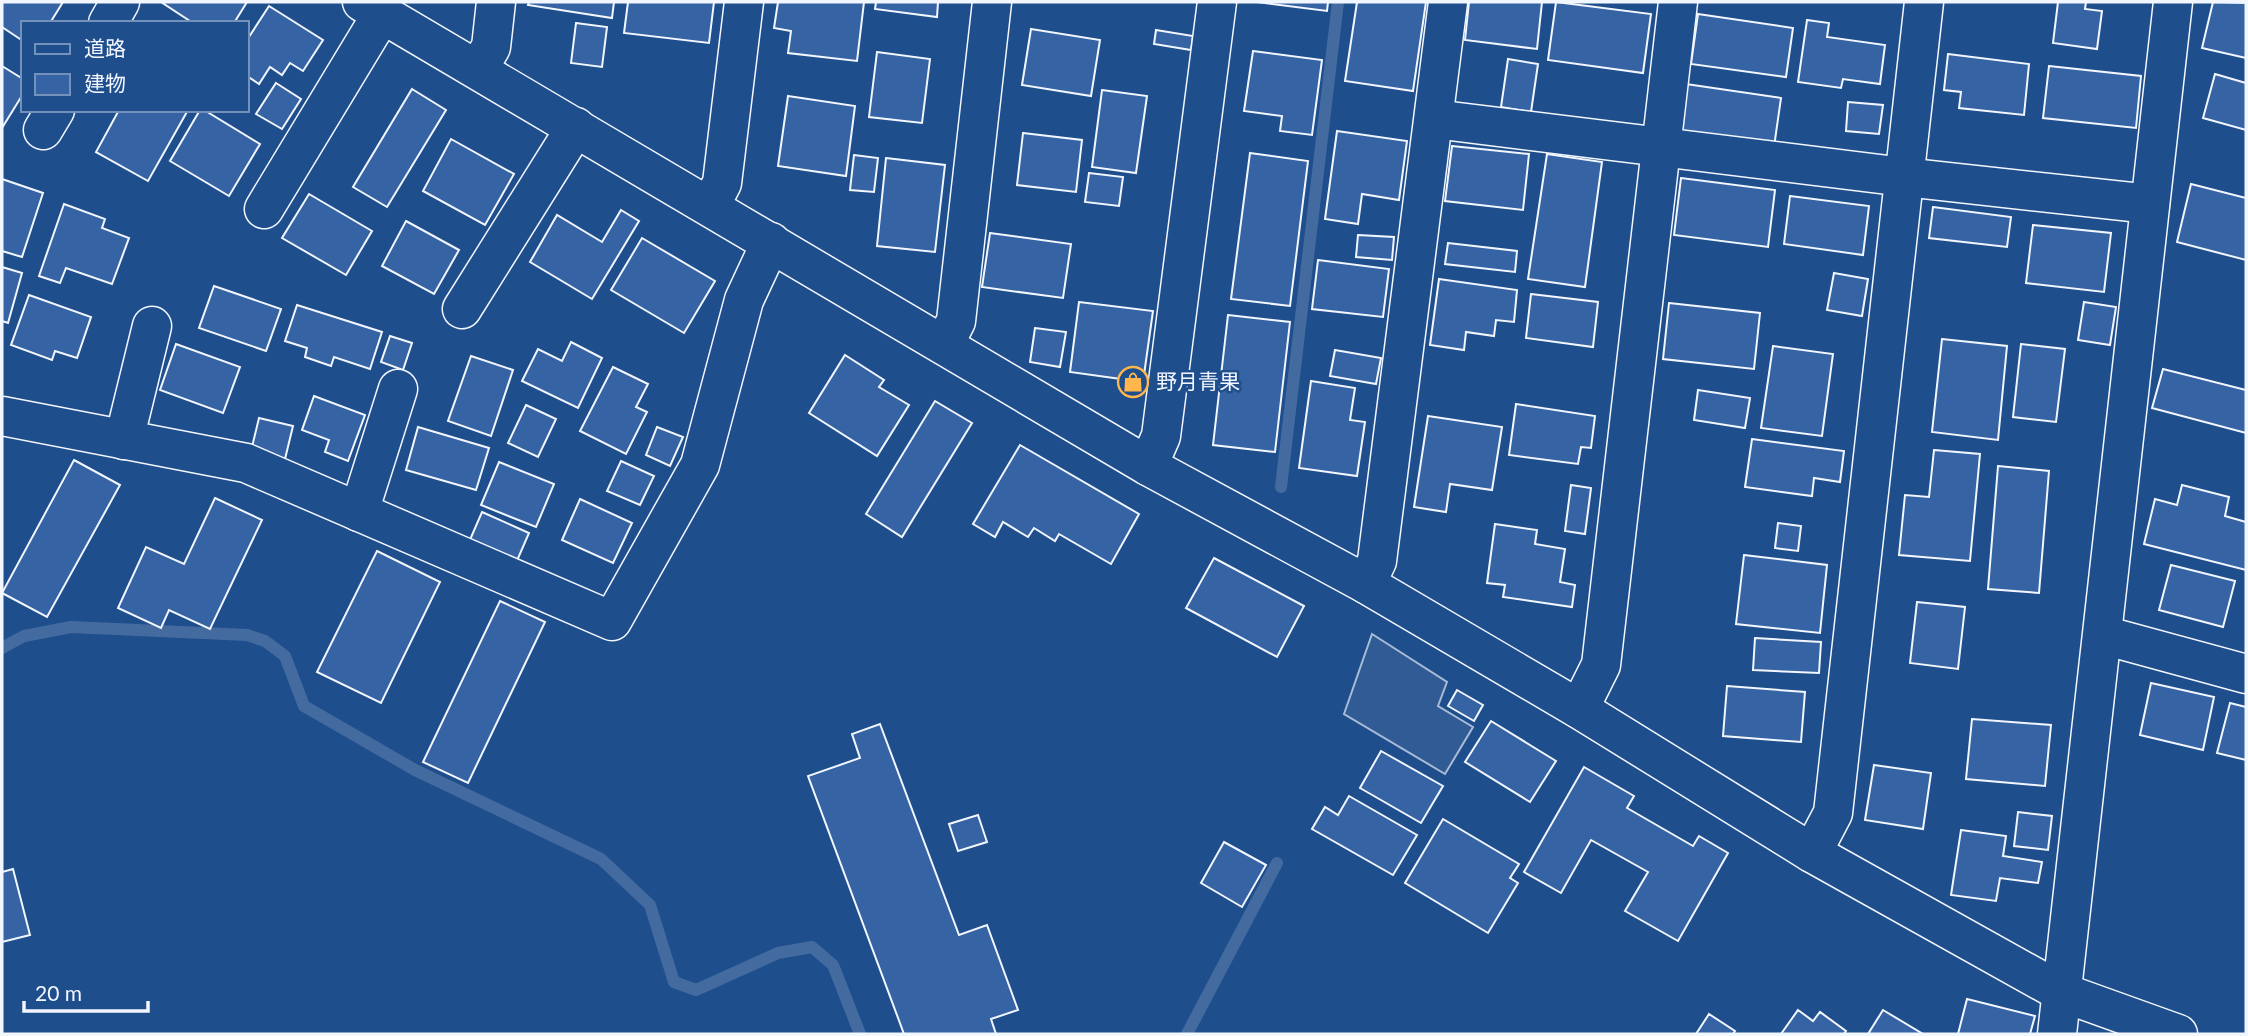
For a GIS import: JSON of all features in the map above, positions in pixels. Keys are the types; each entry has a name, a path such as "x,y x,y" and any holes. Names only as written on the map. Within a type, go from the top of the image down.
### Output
{"street":[{"path":"109,21 120,2"},
{"path":"478,69 491,47 496,2"},
{"path":"710,206 722,183 744,2"},
{"path":"944,345 956,321 992,2"},
{"path":"1148,466 1161,436 1217,2"},
{"path":"1366,584 1377,561 1448,2"},
{"path":"1579,709 1601,665 1678,2"},
{"path":"1812,853 1833,813 1924,2"},
{"path":"2057,1034 2173,2"},
{"path":"264,209 372,8 1148,466 1366,584 1579,709 1812,853 2061,992 2178,1034"},
{"path":"1434,119 1904,177 2150,204"},
{"path":"462,309 576,127"},
{"path":"2,416 246,463 612,621 700,465 744,300 771,242"},
{"path":"124,440 152,326"},
{"path":"359,512 398,389"},
{"path":"2103,635 2246,674"}],"shaded area":[{"path":"1372,634 1447,682 1438,706 1473,727 1445,774 1344,714"}],"building":[{"path":"2,2 63,2 51,21 21,21 21,40 2,27"},
{"path":"161,2 247,2 235,21 190,21"},
{"path":"529,2 614,2 612,18 528,5"},
{"path":"628,2 714,2 709,43 624,33"},
{"path":"778,2 864,2 857,61 788,53 791,31 774,28"},
{"path":"876,2 938,2 937,17 875,9"},
{"path":"1257,2 1328,2 1327,11"},
{"path":"1357,2 1426,2 1413,91 1345,81"},
{"path":"1469,2 1542,2 1537,49 1465,40"},
{"path":"1556,2 1651,14 1643,73 1548,60"},
{"path":"2058,2 2086,2 2085,9 2102,11 2097,49 2053,43"},
{"path":"2213,2 2246,3 2246,58 2202,48"},
{"path":"269,6 323,40 303,71 290,63 282,75 270,67 259,84 248,77 248,38"},
{"path":"1698,14 1793,28 1786,77 1691,64"},
{"path":"1807,20 1829,23 1827,37 1885,45 1880,84 1843,79 1841,88 1798,82"},
{"path":"576,23 607,27 602,67 571,63"},
{"path":"1031,29 1100,40 1091,96 1022,85"},
{"path":"1156,30 1193,36 1191,50 1154,44"},
{"path":"1253,51 1322,60 1312,135 1280,131 1282,116 1244,111"},
{"path":"877,52 930,59 922,123 869,117"},
{"path":"1948,54 2029,64 2024,115 1959,108 1961,92 1944,90"},
{"path":"1508,59 1538,64 1531,112 1501,107"},
{"path":"2,66 21,78 21,97 2,128"},
{"path":"2049,66 2141,76 2136,128 2043,118"},
{"path":"2215,74 2246,83 2246,130 2203,118"},
{"path":"276,83 301,99 282,129 256,114"},
{"path":"1686,84 1781,98 1774,147 1679,133"},
{"path":"412,89 446,110 387,207 353,187"},
{"path":"1102,90 1147,96 1136,173 1092,167"},
{"path":"788,96 855,106 846,176 778,166"},
{"path":"1848,102 1883,105 1879,134 1846,131"},
{"path":"118,112 187,112 148,181 96,152"},
{"path":"199,112 207,112 260,144 229,196 170,161"},
{"path":"1337,131 1407,141 1399,200 1362,194 1358,224 1325,219"},
{"path":"1023,133 1082,140 1076,192 1017,185"},
{"path":"451,139 514,174 485,225 423,191"},
{"path":"1452,146 1529,154 1523,210 1445,201"},
{"path":"1250,153 1308,161 1290,306 1231,299"},
{"path":"1547,154 1602,162 1585,287 1528,279"},
{"path":"854,155 878,158 874,192 850,190"},
{"path":"886,158 945,165 935,252 877,246"},
{"path":"1089,173 1123,177 1119,206 1085,202"},
{"path":"1681,178 1775,190 1768,247 1674,235"},
{"path":"2,179 43,193 22,257 2,251"},
{"path":"2191,184 2246,198 2246,260 2177,242"},
{"path":"309,194 372,231 346,275 282,238"},
{"path":"1790,196 1869,206 1863,255 1784,244"},
{"path":"64,204 105,219 102,228 129,238 112,284 66,268 60,283 39,276"},
{"path":"1933,207 2011,217 2007,247 1929,238"},
{"path":"621,210 639,221 592,299 530,262 557,215 602,242"},
{"path":"406,221 459,250 434,294 382,266"},
{"path":"2033,225 2111,233 2104,292 2026,283"},
{"path":"990,233 1071,244 1063,298 982,287"},
{"path":"1358,235 1394,237 1392,260 1356,257"},
{"path":"642,238 715,281 684,333 611,290"},
{"path":"1448,243 1517,251 1515,272 1445,264"},
{"path":"1318,260 1389,269 1383,317 1312,309"},
{"path":"2,267 22,273 8,323 2,321"},
{"path":"1834,273 1868,279 1862,316 1827,310"},
{"path":"1439,279 1517,290 1514,322 1496,320 1494,336 1466,332 1464,350 1430,345"},
{"path":"214,286 281,309 266,351 199,328"},
{"path":"1531,294 1598,302 1593,347 1526,338"},
{"path":"29,295 91,317 77,358 55,351 52,360 11,345"},
{"path":"1079,302 1153,311 1143,382 1070,372"},
{"path":"2084,302 2116,307 2110,345 2078,340"},
{"path":"1669,303 1760,313 1754,369 1663,359"},
{"path":"297,305 382,332 370,369 334,357 331,366 305,357 307,348 285,341"},
{"path":"1228,315 1290,322 1275,452 1213,445"},
{"path":"1035,328 1066,332 1060,367 1030,362"},
{"path":"390,336 412,343 403,370 381,362"},
{"path":"1942,339 2007,346 1998,440 1932,432"},
{"path":"571,342 602,358 578,408 522,381 538,349 562,361"},
{"path":"176,344 240,367 223,413 160,390"},
{"path":"2021,344 2065,349 2056,422 2013,417"},
{"path":"1773,346 1833,354 1822,436 1761,428"},
{"path":"1335,350 1381,358 1376,384 1330,376"},
{"path":"845,355 884,380 879,387 909,405 877,456 809,413"},
{"path":"471,356 513,370 491,436 448,421"},
{"path":"613,367 648,384 636,407 647,412 626,454 580,431"},
{"path":"2163,369 2246,390 2246,433 2152,408"},
{"path":"1311,381 1355,388 1350,420 1365,422 1357,476 1299,468"},
{"path":"1698,390 1750,398 1745,428 1694,420"},
{"path":"314,396 365,415 348,461 325,452 329,440 302,430"},
{"path":"935,401 972,423 902,537 866,514"},
{"path":"1516,404 1595,416 1591,448 1581,447 1578,464 1509,455"},
{"path":"526,405 556,419 538,457 508,443"},
{"path":"1428,416 1502,427 1492,490 1450,484 1446,512 1414,507"},
{"path":"259,418 293,426 285,459 251,451"},
{"path":"418,427 489,448 476,490 406,470"},
{"path":"657,427 683,437 670,466 646,455"},
{"path":"1752,439 1844,451 1840,482 1814,478 1812,496 1745,487"},
{"path":"1020,445 1139,514 1111,564 1059,534 1055,541 1034,528 1028,537 1003,522 995,537 973,524"},
{"path":"1934,450 1980,454 1970,561 1899,555 1905,495 1929,497"},
{"path":"74,460 120,485 47,617 2,593"},
{"path":"621,461 654,476 640,505 607,491"},
{"path":"499,462 554,484 536,527 481,505"},
{"path":"1998,466 2049,471 2039,593 1988,589"},
{"path":"1571,485 1591,488 1585,534 1565,531"},
{"path":"2182,485 2229,497 2225,516 2246,522 2246,570 2144,544 2155,499 2177,505"},
{"path":"215,498 262,520 210,629 169,610 161,628 118,608 146,547 184,564"},
{"path":"580,499 632,523 613,563 562,540"},
{"path":"482,512 529,533 516,563 469,542"},
{"path":"1778,523 1801,526 1798,551 1775,548"},
{"path":"1495,524 1537,530 1535,544 1565,549 1560,582 1575,585 1572,607 1503,597 1505,585 1487,583"},
{"path":"377,551 440,582 381,703 317,672"},
{"path":"1744,555 1827,565 1820,633 1736,624"},
{"path":"1214,558 1304,606 1277,657 1186,608"},
{"path":"2171,565 2235,581 2223,627 2159,610"},
{"path":"500,601 545,622 468,783 423,762"},
{"path":"1917,602 1965,607 1958,669 1910,663"},
{"path":"1755,638 1821,642 1819,673 1753,670"},
{"path":"2151,683 2214,697 2203,750 2140,735"},
{"path":"1727,686 1805,692 1801,742 1723,736"},
{"path":"1457,690 1483,705 1474,721 1448,706"},
{"path":"2230,703 2246,707 2246,760 2217,753"},
{"path":"1972,719 2051,725 2045,786 1966,779"},
{"path":"1491,721 1556,761 1530,802 1465,762"},
{"path":"880,724 959,935 987,925 1018,1010 991,1019 996,1034 904,1034 808,776 860,758 852,734"},
{"path":"1381,751 1443,786 1421,823 1360,788"},
{"path":"1874,765 1931,773 1923,829 1865,820"},
{"path":"1584,767 1634,796 1627,808 1693,846 1699,836 1728,853 1678,941 1625,911 1648,872 1591,840 1561,893 1524,872"},
{"path":"1349,796 1417,835 1393,875 1312,829 1325,807 1338,815"},
{"path":"2018,812 2052,816 2048,850 2014,846"},
{"path":"978,815 987,842 958,851 949,824"},
{"path":"1443,819 1519,864 1510,878 1518,883 1488,933 1405,883"},
{"path":"1961,830 2006,836 2003,856 2042,862 2038,883 2000,878 1996,901 1951,895"},
{"path":"1224,842 1266,865 1242,907 1201,883"},
{"path":"13,869 30,935 2,942 2,872"},
{"path":"1967,999 2035,1016 2030,1034 1958,1034"},
{"path":"1798,1010 1813,1021 1820,1012 1846,1031 1844,1034 1781,1034"},
{"path":"1883,1010 1923,1034 1868,1034"},
{"path":"1709,1014 1735,1031 1733,1034 1696,1034"}],"waterway":[{"path":"1281,487 1338,2"},
{"path":"2,648 24,636 71,627 247,635 265,641 285,656 304,706 415,770 601,859 650,905 674,982 696,990 778,953 812,947 833,965 860,1034"},
{"path":"1187,1034 1277,863"}],"place":[{"name":"野月青果","path":"1133,382"}]}
